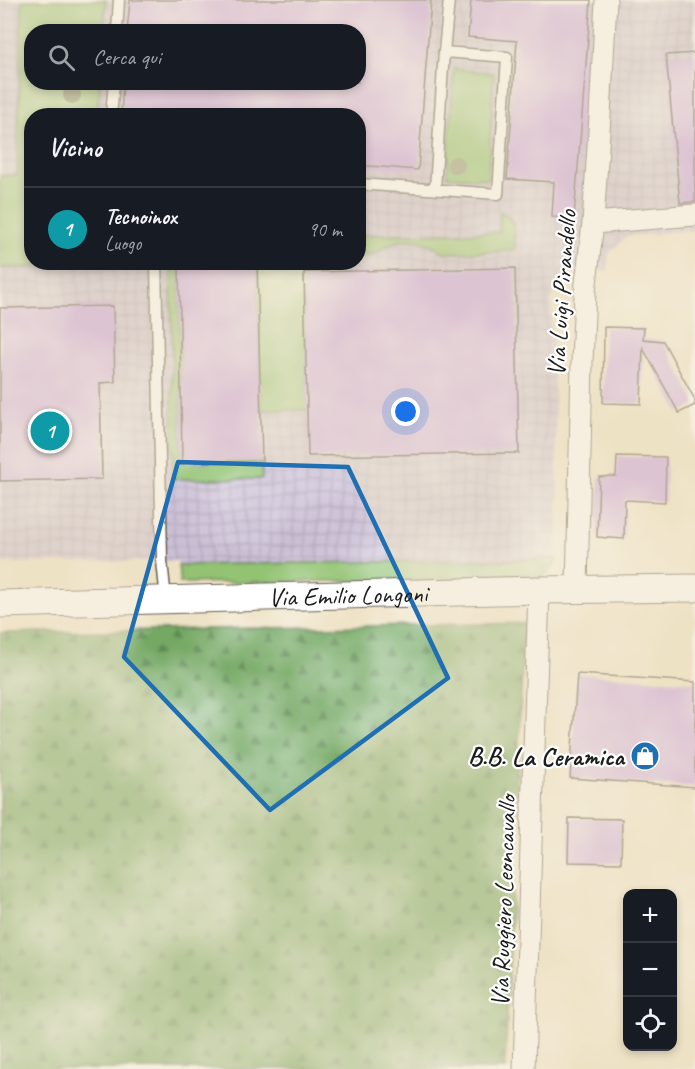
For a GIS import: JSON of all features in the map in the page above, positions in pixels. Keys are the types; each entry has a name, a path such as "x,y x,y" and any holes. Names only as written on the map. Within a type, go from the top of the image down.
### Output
{"street":[{"name":"Via Luigi Pirandello","path":"577,590 585,292 593,223 606,0"},
{"path":"593,223 695,215"},
{"name":"Via Emilio Longoni","path":"0,604 695,588"},
{"name":"Via Ruggiero Leoncavallo","path":"524,1069 539,590"}],"lane":[{"path":"118,24 119,0"},
{"path":"435,189 449,0"},
{"path":"366,185 498,194 507,57 444,52"},
{"path":"112,108 113,90"},
{"path":"156,270 162,561 166,600"}],"highlighted area":[{"path":"178,462 348,467 448,678 270,810 124,657"}],"shaded area":[{"path":"0,0 695,0 695,230 627,236 609,254 608,271 569,270 555,284 551,302 558,494 557,559 178,565 178,561 0,563"}],"green space":[{"path":"22,0 106,0 104,24 24,24 24,90 99,90 98,108 24,108 24,268 0,268 0,176 17,175"},
{"path":"454,69 494,73 488,179 447,176"},
{"path":"500,212 506,214 514,225 515,251 445,253 426,243 404,240 390,244 373,254 366,254 366,235 500,232"},
{"path":"171,270 179,270 182,462 262,461 262,479 173,479"},
{"path":"257,270 277,270 277,273 304,272 307,410 261,410"},
{"path":"557,559 551,570 540,578 180,583 178,565"},
{"path":"524,623 505,1069 0,1069 0,633"}],"building":[{"path":"130,0 431,0 418,170 366,166 366,108 121,108 123,90 366,90 366,24 128,24"},
{"path":"471,0 591,0 574,218 552,217 554,182 507,179 517,41 468,37"},
{"path":"695,53 695,202 680,203 666,55"},
{"path":"515,268 519,453 308,456 304,272"},
{"path":"179,270 257,270 262,461 182,462"},
{"path":"113,306 115,382 100,383 102,479 0,481 0,308"},
{"path":"604,327 644,328 643,339 663,341 695,400 695,405 679,413 643,348 641,404 603,403"},
{"path":"617,456 666,457 665,502 625,500 624,539 597,537 599,477 616,476"},
{"path":"577,674 695,682 695,787 570,778"},
{"path":"569,818 622,819 621,863 568,862"}],"place":[{"name":"Tecnoinox","path":"50,431"},
{"name":"B.B. La Ceramica","path":"645,756"}]}
